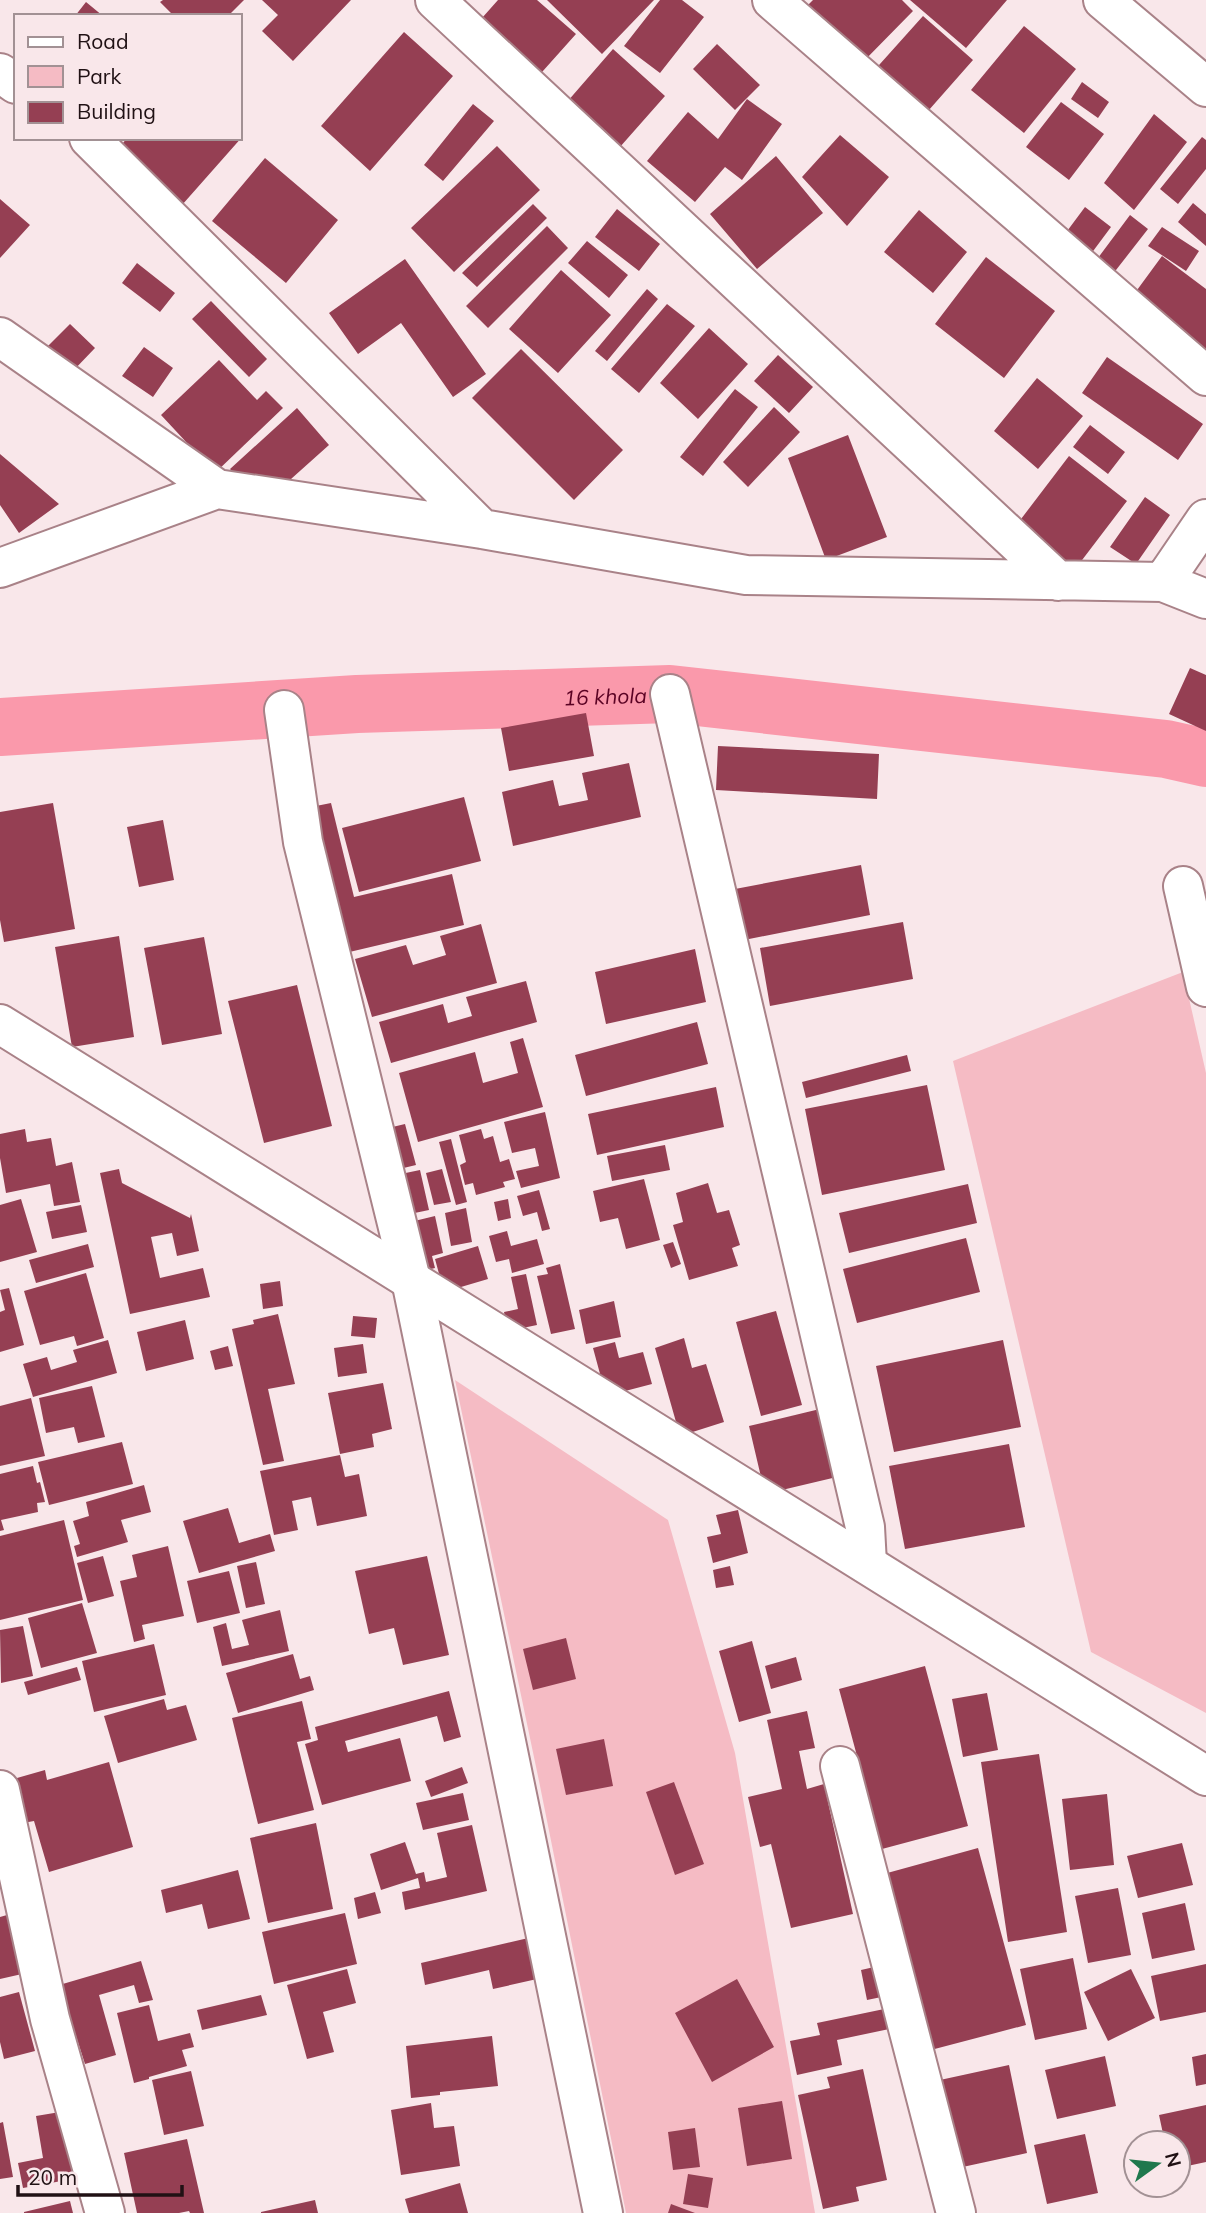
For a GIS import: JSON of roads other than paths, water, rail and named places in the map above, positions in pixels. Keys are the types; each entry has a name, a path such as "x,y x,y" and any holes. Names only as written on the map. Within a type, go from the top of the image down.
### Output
{"street":[{"path":"435,0 1059,581"},
{"path":"772,0 1206,376"},
{"path":"1103,0 1206,87"},
{"path":"91,140 482,529"},
{"path":"0,337 217,489 482,529 746,575 1163,582 1206,599"},
{"path":"0,568 217,489"},
{"path":"1163,582 1206,519"},
{"path":"670,694 865,1527 867,1564"},
{"path":"284,710 303,842 411,1280 603,2213"},
{"path":"1183,886 1206,987"},
{"path":"0,1024 1206,1776"},
{"path":"840,1766 956,2213"},
{"path":"0,1790 50,2020 105,2213"}],"waterway":[{"name":"16 khola","path":"0,727 357,704 670,694 1166,749 1206,758"}]}
